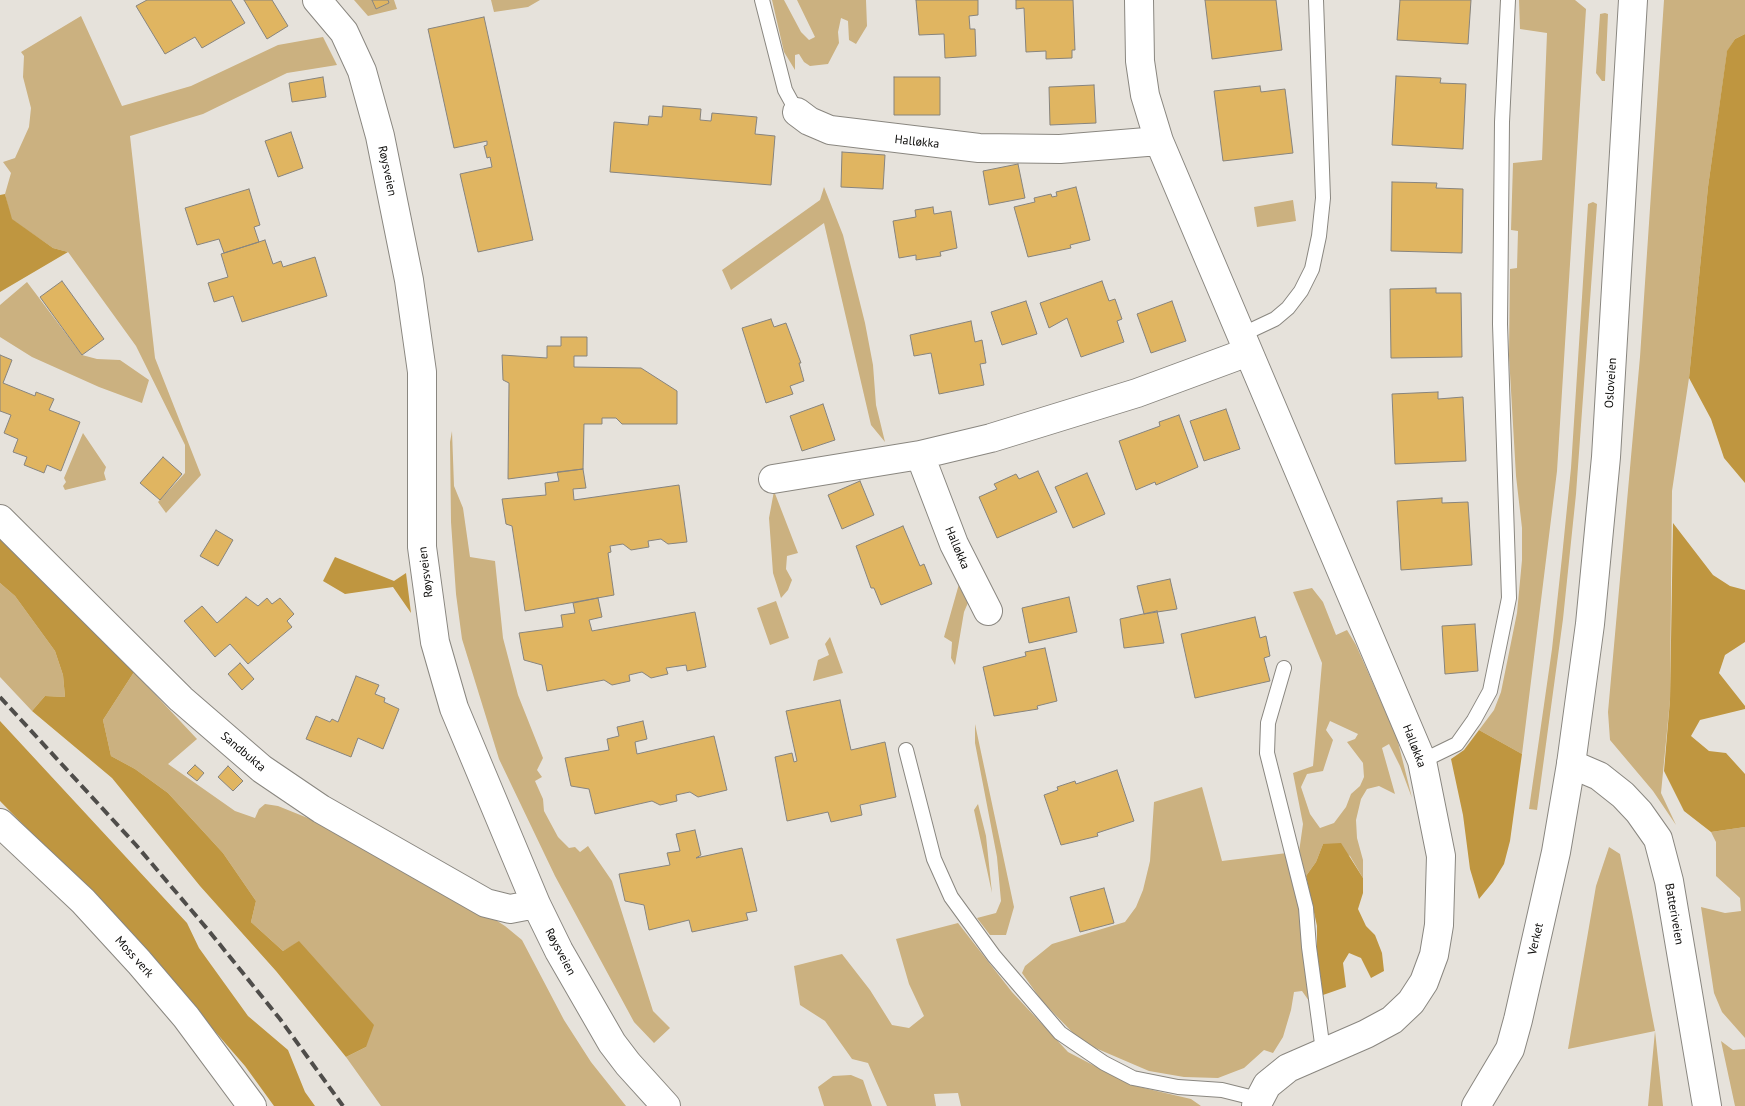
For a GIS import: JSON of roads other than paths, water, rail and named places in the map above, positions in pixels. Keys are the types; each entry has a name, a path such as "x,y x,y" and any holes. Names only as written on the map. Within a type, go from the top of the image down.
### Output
{"street":[{"name":"Røysveien","path":"316,0 344,32 362,71 380,136 410,280 422,372 422,547 435,642 454,708 536,904 595,1016 628,1064 666,1106"},
{"name":"Halløkka","path":"1139,0 1140,61 1145,95 1159,140 1422,761 1441,856 1439,925 1434,955 1424,982 1411,1002 1392,1020 1366,1034 1288,1068 1267,1084 1257,1102"},
{"name":"Osloveien","path":"1570,764 1590,624 1606,457 1633,0"},
{"name":"Halløkka","path":"797,112 810,121 830,130 979,148 1060,149 1159,140"},
{"path":"773,479 920,455 991,438 1128,396 1244,344"},
{"name":"Halløkka","path":"920,455 954,544 988,611"},
{"name":"Sandbukta","path":"0,519 180,699 262,769 321,810 486,904 510,909 536,904"},
{"name":"Verket","path":"1476,1106 1510,1049 1518,1020 1556,852 1570,764"},
{"name":"Batteriveien","path":"1570,764 1599,776 1623,795 1639,812 1658,839 1669,881 1707,1106"},
{"name":"Moss verk","path":"0,823 83,901 139,962 196,1030 252,1106"}],"lane":[{"name":"Halløkka","path":"762,0 785,90 797,112"},
{"path":"1244,344 1288,308 1301,291 1314,261 1323,198 1316,0"},
{"path":"1422,761 1457,744 1490,691 1509,598 1500,324 1502,122 1508,0"},
{"path":"1284,668 1268,722 1267,753 1306,908 1309,947 1323,1052"},
{"path":"906,750 934,859 951,897 994,956 1060,1032 1104,1064 1133,1078 1178,1087 1222,1090 1257,1102"}],"railway":[{"path":"0,697 136,845 209,931 280,1019 343,1106"}]}
